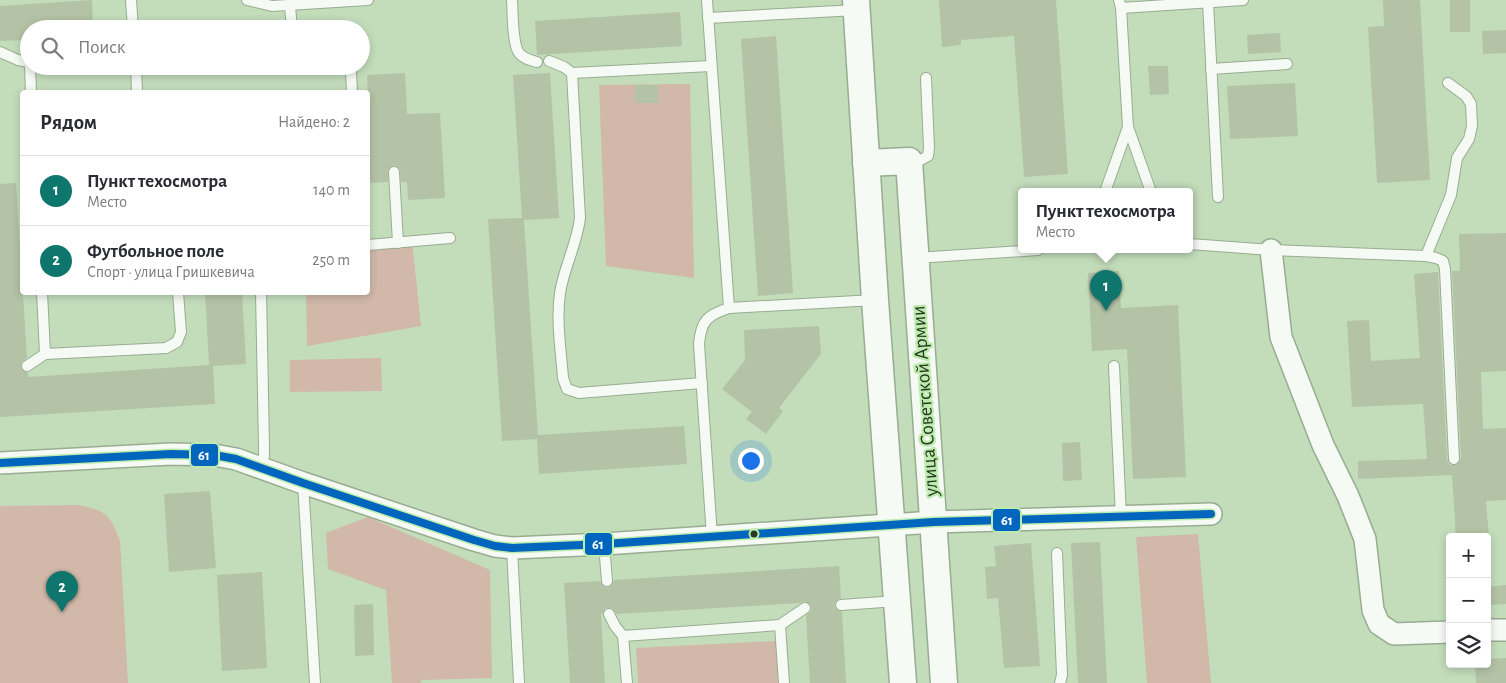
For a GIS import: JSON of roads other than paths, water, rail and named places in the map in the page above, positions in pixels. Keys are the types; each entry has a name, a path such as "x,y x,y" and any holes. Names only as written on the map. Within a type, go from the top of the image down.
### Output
{"street":[{"name":"улица Советской Армии","path":"856,5 875,300 904,683"},
{"name":"улица Советской Армии","path":"909,161 944,683"},
{"path":"866,163 909,161"},
{"path":"1271,250 1281,337 1323,446 1348,496 1365,539 1373,610 1379,624 1394,634 1446,632"},
{"path":"0,463 171,454 214,455 236,459 474,540 495,546 512,548 604,544 934,522 1211,514"},
{"path":"1491,630 1506,630"}],"lane":[{"path":"131,0 132,20"},
{"path":"247,0 272,6 368,0"},
{"path":"512,0 516,47 520,55 528,60 537,62"},
{"path":"707,0 728,308"},
{"path":"1150,188 1128,127 1120,4 1243,0"},
{"path":"1208,2 1218,197"},
{"path":"708,18 856,5"},
{"path":"290,6 291,20"},
{"path":"0,52 20,60"},
{"path":"549,61 564,67 572,73 712,66"},
{"path":"1211,69 1286,64"},
{"path":"572,73 580,218 578,231 560,291 559,306 563,378 567,389 579,393 702,383"},
{"path":"30,75 31,90"},
{"path":"136,75 137,90"},
{"path":"351,75 352,90"},
{"path":"909,161 919,161 928,156 926,78"},
{"path":"1426,256 1450,195 1457,158 1469,139 1472,126 1471,104 1466,96 1448,83"},
{"path":"1106,188 1128,127"},
{"path":"394,172 398,243"},
{"path":"370,245 450,238"},
{"path":"1193,244 1271,250 1426,256 1443,261 1445,269 1454,459"},
{"path":"915,258 1018,251"},
{"path":"42,295 45,354"},
{"path":"27,366 45,354 166,348 177,342 181,332 178,295"},
{"path":"260,467 264,456 261,295"},
{"path":"712,536 700,344 700,330 706,320 715,312 728,308 875,300"},
{"path":"1114,366 1121,517"},
{"path":"303,483 314,683"},
{"path":"604,544 607,581"},
{"path":"512,548 518,683"},
{"path":"1057,554 1062,675 1060,683"},
{"path":"841,605 898,601"},
{"path":"623,636 780,624 805,608"},
{"path":"609,614 623,636 626,683"},
{"path":"780,624 784,683"}],"place":[{"name":"Пункт техосмотра","path":"1106,311"},
{"name":"Футбольное поле","path":"62,612"}]}
